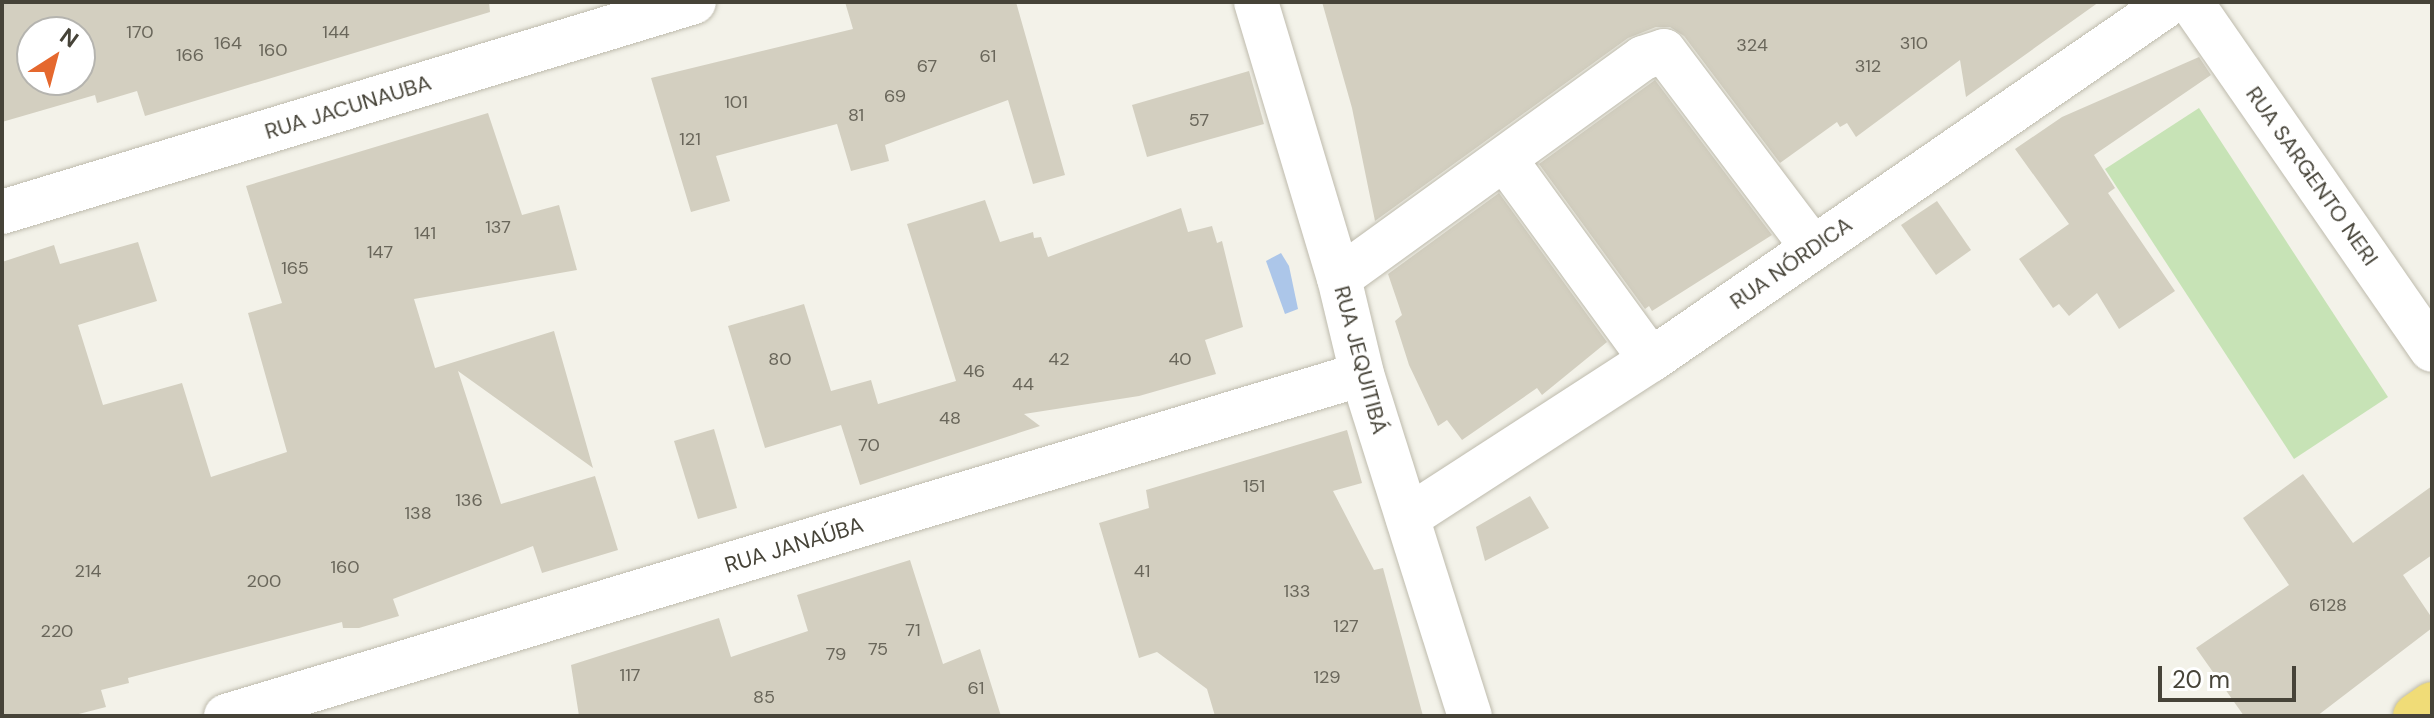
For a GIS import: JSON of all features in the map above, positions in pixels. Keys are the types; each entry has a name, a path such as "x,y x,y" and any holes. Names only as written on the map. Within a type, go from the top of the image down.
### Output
{"highway":[{"path":"2415,716 2432,704"}],"street":[{"name":"RUA JACUNAUBA","path":"2,212 694,2"},
{"name":"RUA JEQUITIBÁ","path":"1256,2 1339,278 1362,374 1470,716"},
{"name":"RUA NÓRDICA","path":"1408,517 1651,360 2171,2"},
{"name":"RUA SARGENTO NERI","path":"2191,2 2432,350"},
{"path":"1339,278 1506,161 1643,58 1664,51 1813,248"},
{"path":"1506,161 1651,360"},
{"name":"RUA JANAÚBA","path":"226,716 1362,374"}],"green space":[{"path":"2199,108 2388,397 2294,459 2105,169"}],"water":[{"path":"1281,253 1289,266 1298,309 1285,314 1266,261"}],"building":[{"path":"2,2 489,2 490,12 145,116 137,91 97,103 96,16 16,16 16,96 92,96 2,122"},
{"path":"845,2 1016,2 1065,175 1033,184 1008,100 885,145 889,161 851,171 837,124 716,156 730,201 691,212 651,78 853,29"},
{"path":"1322,2 2099,2 1966,97 1960,60 1856,137 1847,123 1840,127 1837,122 1780,163 1684,36 1670,27 1656,27 1628,38 1375,221 1352,108"},
{"path":"2199,57 2211,75 2094,155 2115,188 2108,193 2175,291 2119,329 2097,293 2069,316 2059,304 2053,308 2019,259 2069,224 2015,149 2062,117"},
{"path":"1249,71 1264,124 1147,157 1132,105"},
{"path":"1655,80 1772,235 1652,311 1649,306 1645,309 1539,164"},
{"path":"488,113 522,215 559,205 577,270 414,299 435,368 554,331 593,468 458,371 501,504 595,476 618,550 542,573 533,546 393,599 399,616 359,628 343,628 342,622 128,678 129,683 101,690 106,707 71,716 2,716 2,262 54,245 60,264 138,242 157,301 78,325 103,405 182,383 211,477 287,452 248,313 282,303 246,186"},
{"path":"1499,193 1607,342 1542,395 1537,388 1462,440 1447,420 1438,426 1409,365 1395,321 1402,315 1388,274"},
{"path":"985,200 1000,242 1033,232 1034,238 1041,237 1048,257 1181,208 1188,232 1212,226 1217,243 1222,241 1243,327 1205,340 1216,374 1139,396 1024,414 1040,426 860,485 841,425 765,448 728,326 804,304 831,391 871,380 878,404 956,381 907,224"},
{"path":"1937,201 1971,250 1936,275 1901,225"},
{"path":"714,429 737,508 698,519 674,441"},
{"path":"1347,430 1362,483 1333,491 1374,570 1383,568 1423,716 1215,716 1207,689 1157,652 1139,658 1099,523 1149,508 1146,490"},
{"path":"2303,474 2353,543 2432,486 2432,555 2403,575 2432,618 2432,628 2317,716 2244,716 2196,648 2289,585 2243,518"},
{"path":"1530,496 1549,528 1485,561 1476,527"},
{"path":"910,560 943,664 980,649 1001,716 579,716 571,665 719,618 731,657 808,631 797,595"}]}
